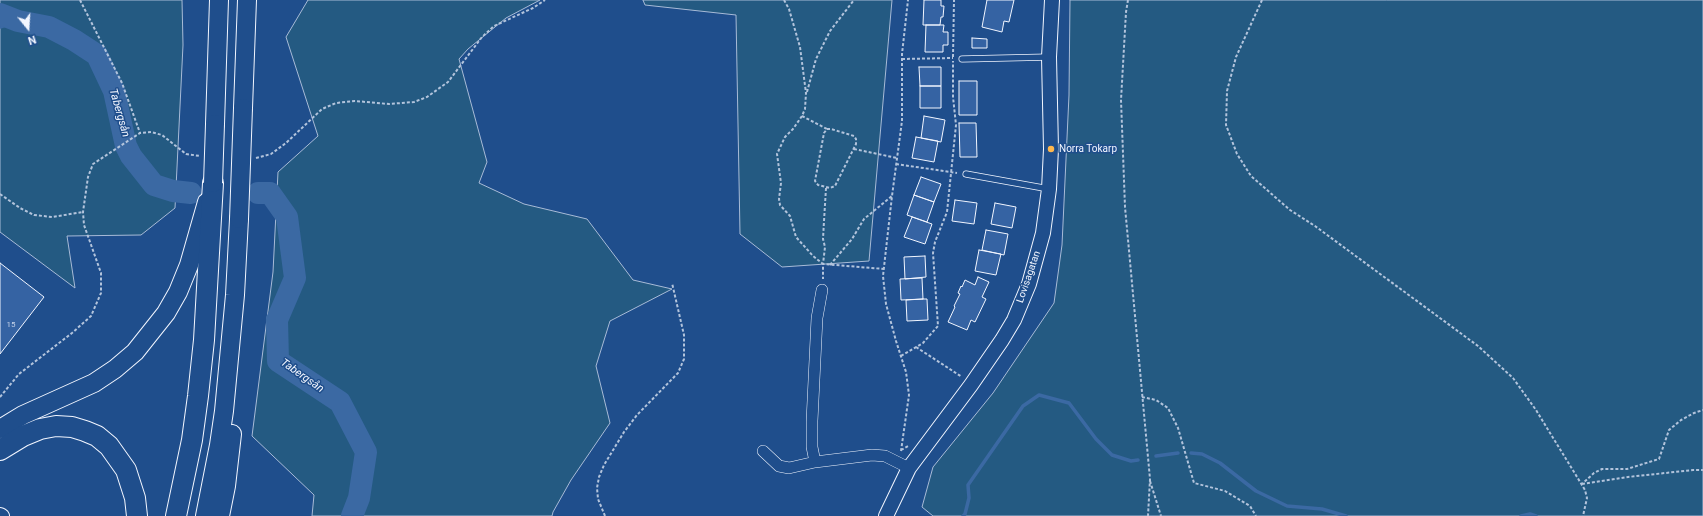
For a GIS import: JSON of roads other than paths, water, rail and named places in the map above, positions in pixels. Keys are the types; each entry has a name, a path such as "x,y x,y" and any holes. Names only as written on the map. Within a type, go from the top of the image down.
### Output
{"highway":[{"path":"176,516 192,440 204,340 205,233 213,183 219,0"},
{"path":"205,516 224,412 235,295 247,0"},
{"path":"0,429 23,415 94,383 115,369 136,352 166,313 178,292 189,265 205,233"},
{"path":"220,516 226,486 234,408 235,295"},
{"path":"0,450 23,436 40,429 56,426 72,427 97,436 109,446 126,470 135,498 137,516"}],"street":[{"name":"Lovisagatan","path":"886,516 903,465 971,385 1006,334 1014,320 1029,284 1043,233 1049,189 1052,0"},
{"path":"815,462 812,447 812,421 817,318 822,290"},
{"path":"763,451 779,466 789,468 815,462 872,455 885,456 903,465"}],"lane":[{"path":"962,58 1050,57"},
{"path":"966,174 1049,189"}],"waterway":[{"name":"Tabergsån","path":"0,14 18,21 49,27 74,40 97,55 114,91 126,146 131,156 154,185 173,191 191,193"},
{"path":"0,27 18,21"},
{"name":"Tabergsån","path":"258,193 270,193 287,217 295,278 277,320 278,361 340,402 366,452 359,498 352,516"},
{"path":"963,516 965,514 969,498 968,485 1023,406 1039,395 1069,403 1096,439 1112,455 1131,461 1138,460"},
{"path":"1156,456 1178,453"},
{"path":"1191,453 1202,454 1220,463 1256,491 1287,506 1322,509 1346,516"},
{"path":"1521,516 1530,514 1536,516"}],"place":[{"name":"Norra Tokarp","path":"1051,149"}]}
